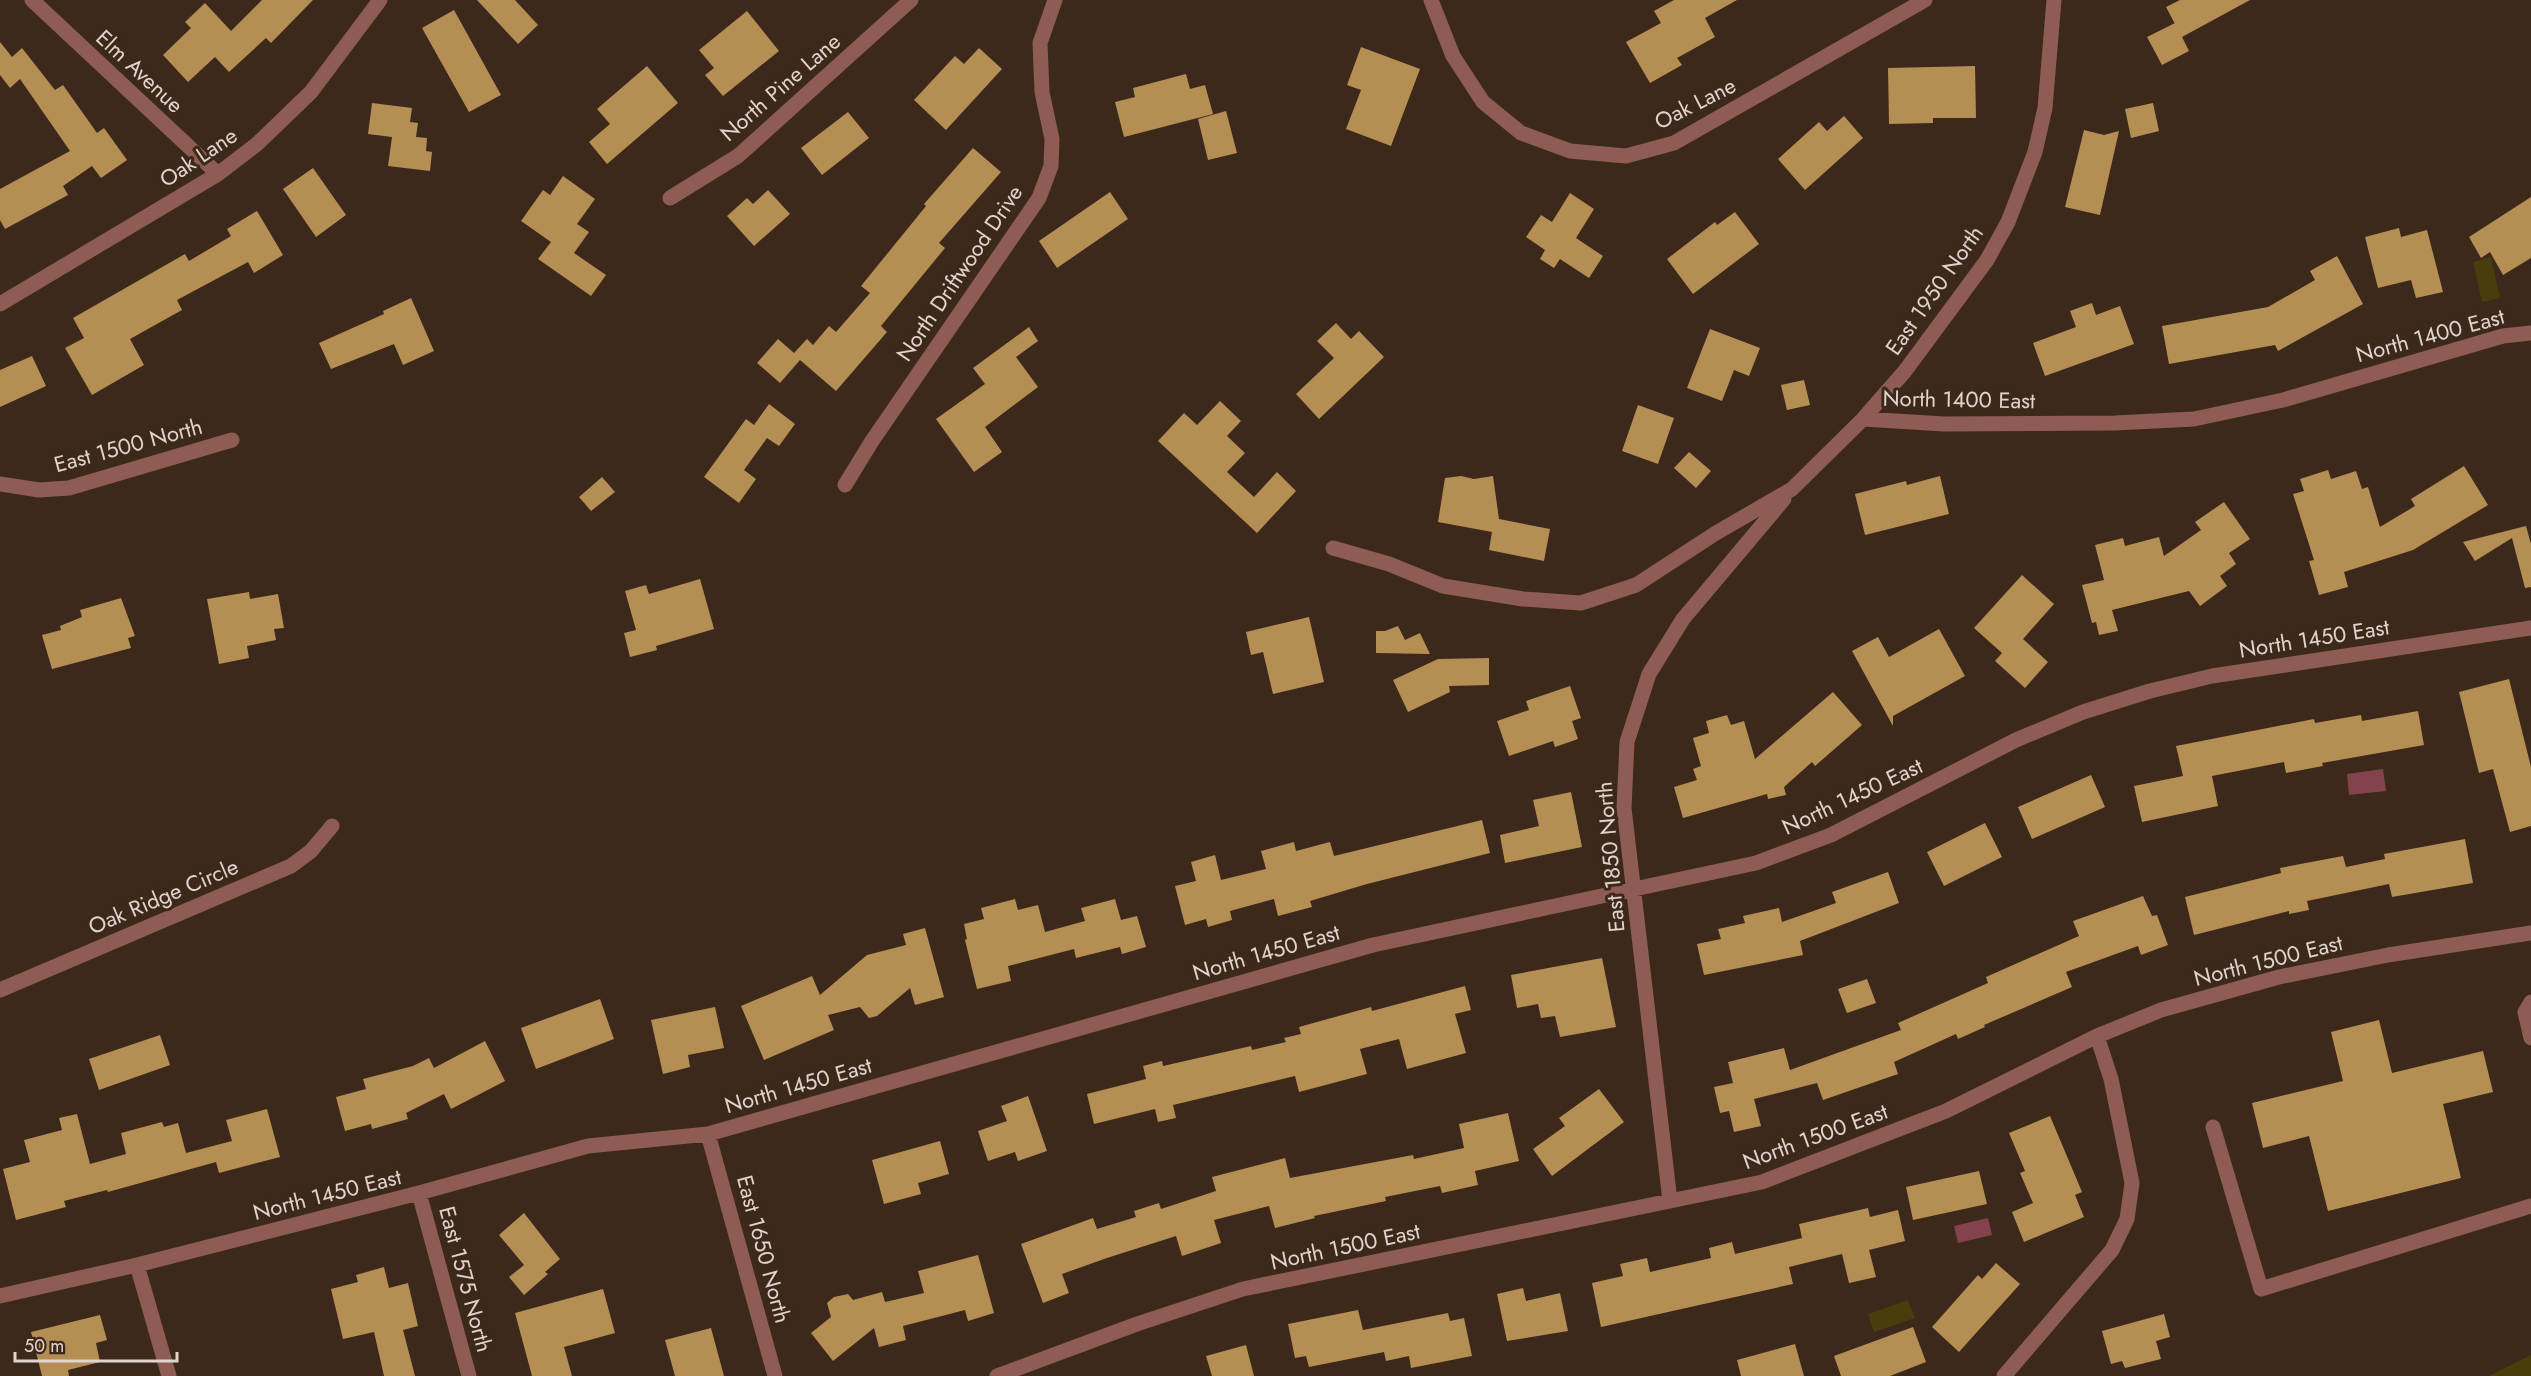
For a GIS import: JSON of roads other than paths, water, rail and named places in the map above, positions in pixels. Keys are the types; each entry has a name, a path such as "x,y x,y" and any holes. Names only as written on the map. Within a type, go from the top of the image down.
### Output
{"street":[{"name":"Elm Avenue","path":"32,0 218,174"},
{"name":"Oak Lane","path":"0,304 218,174 261,141 311,92 380,0"},
{"name":"North Pine Lane","path":"670,198 738,156 911,0"},
{"name":"North Driftwood Drive","path":"845,485 872,441 1039,198 1052,166 1052,139 1042,92 1040,43 1055,0"},
{"name":"Oak Lane","path":"1431,0 1453,56 1483,102 1521,133 1570,151 1626,156 1674,143 1924,0"},
{"name":"East 1950 North","path":"1863,419 1905,370 1987,260 2013,211 2035,152 2045,108 2054,0"},
{"name":"North 1400 East","path":"1333,548 1389,564 1443,586 1523,599 1581,603 1636,585 1716,533 1792,489 1863,419 1955,424 2115,423 2194,419 2283,400 2503,336 2531,333"},
{"name":"East 1500 North","path":"0,484 39,490 69,488 232,440"},
{"name":"East 1850 North","path":"1670,1201 1624,808 1627,742 1649,674 1683,619 1792,489"},
{"name":"North 1450 East","path":"0,1296 137,1265 419,1193 588,1146 708,1134 1372,945 1756,863 1831,836 2016,740 2083,712 2150,691 2212,676 2531,628"},
{"name":"Oak Ridge Circle","path":"0,990 291,866 311,851 332,826"},
{"name":"North 1500 East","path":"997,1376 1137,1324 1243,1289 1762,1182 1946,1111 2097,1036 2161,1010 2279,977 2388,955 2530,938"},
{"path":"2531,1002 2525,1012 2531,1038"},
{"path":"2004,1376 2112,1250 2127,1219 2132,1183 2111,1079 2097,1036"},
{"path":"2213,1127 2260,1288 2531,1206"},
{"name":"East 1650 North","path":"708,1134 775,1376"},
{"name":"East 1575 North","path":"419,1193 470,1376"},
{"path":"137,1265 169,1376"}]}
